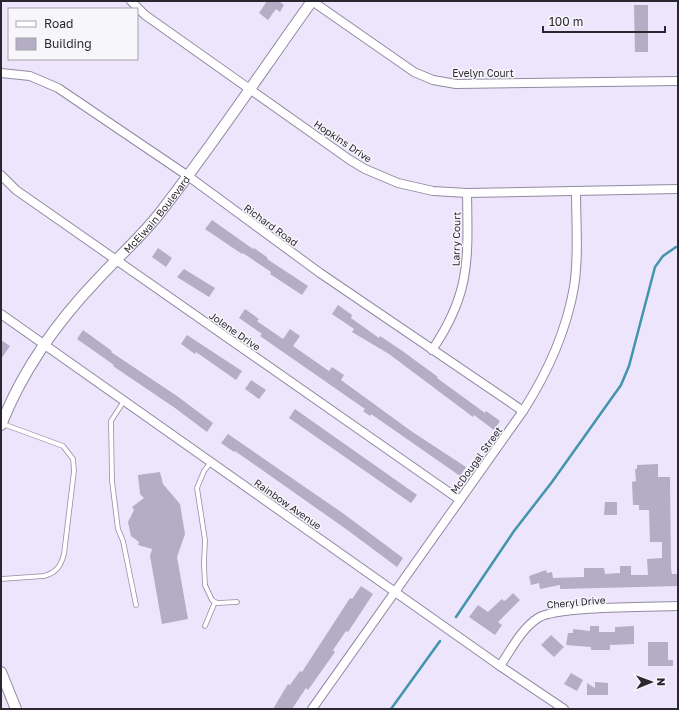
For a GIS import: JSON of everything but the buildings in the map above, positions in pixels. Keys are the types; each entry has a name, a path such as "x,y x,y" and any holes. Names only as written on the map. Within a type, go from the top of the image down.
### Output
{"street":[{"name":"Hopkins Drive","path":"131,1 145,15 249,89 365,168 413,188 466,193 678,189"},
{"name":"McElwain Boulevard","path":"1,424 23,378 43,344 72,307 158,216 312,1"},
{"name":"Evelyn Court","path":"312,1 414,72 433,80 456,84 678,82"},
{"name":"Richard Road","path":"1,73 30,76 58,88 188,176 320,273 523,412"},
{"name":"Jolene Drive","path":"1,175 16,190 115,261 460,500"},
{"name":"McDougal Street","path":"312,709 523,412 551,364 569,312 576,265 576,192"},
{"name":"Larry Court","path":"432,350 453,316 463,285 468,255 466,193"},
{"name":"Rainbow Avenue","path":"1,314 454,632 500,666 564,709"},
{"name":"Cheryl Drive","path":"500,666 525,628 544,615 565,611 678,606"},
{"path":"1,672 16,709"}],"lane":[{"path":"124,400 111,421 112,481 118,529 123,541 136,605"},
{"path":"1,424 63,446 73,459 74,471 64,554 60,565 50,574 44,576 1,580"},
{"path":"211,462 201,475 197,488 205,540 205,585 212,600 215,602 223,604 237,602"},
{"path":"205,626 215,602"}],"waterway":[{"path":"456,617 514,531 552,482 621,385 629,366 655,267 663,256 676,247"},
{"path":"391,709 440,641"}]}
